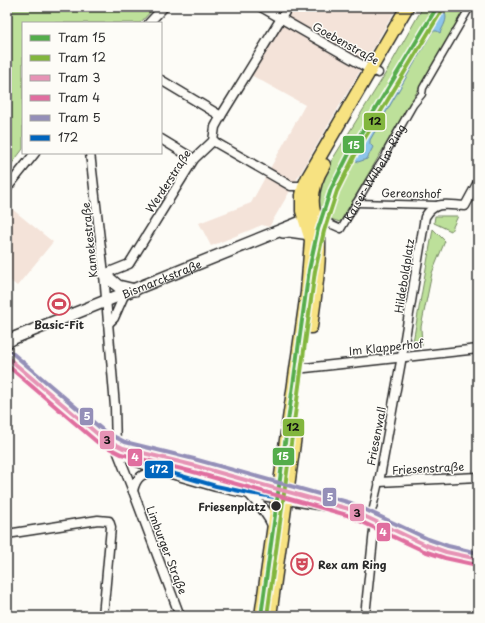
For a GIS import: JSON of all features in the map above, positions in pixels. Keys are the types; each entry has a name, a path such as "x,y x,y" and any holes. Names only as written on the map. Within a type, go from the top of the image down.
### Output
{"main road":[{"path":"301,368 311,240 310,217 312,194 316,179 407,7"},
{"path":"270,616 282,498 301,368 315,297 319,246 302,196 304,186 374,71 416,7"},
{"path":"270,235 310,217"},
{"path":"270,235 289,231 310,234"},
{"name":"Bismarckstraße","path":"7,342 270,235"},
{"path":"104,274 118,286 130,292"},
{"path":"261,616 274,527 282,498"}],"street":[{"path":"150,22 164,7"},
{"name":"Goebenstraße","path":"261,7 374,71"},
{"path":"288,7 221,116 215,127 213,141 291,186 304,186"},
{"name":"Kaiser-Wilhelm-Ring","path":"310,217 326,220 332,225 341,229 385,157 413,105 420,98 423,88 470,7"},
{"path":"162,81 221,116"},
{"path":"162,140 194,159"},
{"name":"Werderstraße","path":"104,274 129,264 194,159 213,141"},
{"path":"7,188 34,154"},
{"name":"Kamekestraße","path":"90,154 104,274 115,407 116,448"},
{"name":"Gereonshof","path":"356,203 465,206 478,182"},
{"name":"Hildeboldplatz","path":"402,356 425,217 431,208 437,205"},
{"path":"108,324 114,318 130,292"},
{"name":"Im Klapperhof","path":"301,368 478,348"},
{"path":"7,356 116,448 132,459 161,470 216,486 330,506 373,521 428,548 478,560"},
{"name":"Friesenwall","path":"365,616 374,530 372,508 379,482 402,356"},
{"name":"Limburger Straße","path":"116,448 180,616"},
{"path":"133,491 136,480 140,476 161,470"},
{"name":"Friesenstraße","path":"379,482 478,477"},
{"path":"249,493 270,517 274,527"},
{"path":"7,534 98,520 108,520 111,526 103,616"}],"shaded area":[{"path":"291,7 397,7 269,227 262,225 211,246 199,223 251,203 305,105 249,74"},
{"path":"7,205 53,242 17,286 7,278"}],"green space":[{"path":"7,7 155,7 141,22 22,22 22,150 7,170"},
{"path":"423,7 467,7 340,222 321,216 317,195 327,168 384,76"},
{"path":"435,216 458,216 451,231 434,223"},
{"path":"433,229 445,241 432,273 421,327 422,346 413,342"}],"water":[{"path":"437,10 445,13 446,16 445,23 440,33 433,31 370,140 370,144 373,147 367,159 358,162 356,161 352,156 354,148 434,11"}],"tram line":[{"name":"15","path":"261,616 309,270 318,229 331,189 352,148 437,7"},
{"name":"12","path":"267,616 315,271 324,231 337,191 357,151 442,10"},
{"name":"5","path":"11,352 105,432 125,442 194,459 351,503 428,539 448,546 478,553"},
{"name":"3","path":"7,357 101,437 123,448 192,465 349,509 426,545 446,552 478,559"},
{"name":"4","path":"7,365 97,442 121,454 190,471 347,515 424,551 445,558 477,565"}],"transit line":[{"name":"172","path":"7,356 110,444 132,459 161,470 216,486 330,506 362,516 428,548 478,560"}],"place":[{"name":"Basic-Fit","path":"59,304"},
{"name":"Friesenplatz","path":"276,506"},
{"name":"Rex am Ring","path":"302,564"}]}
